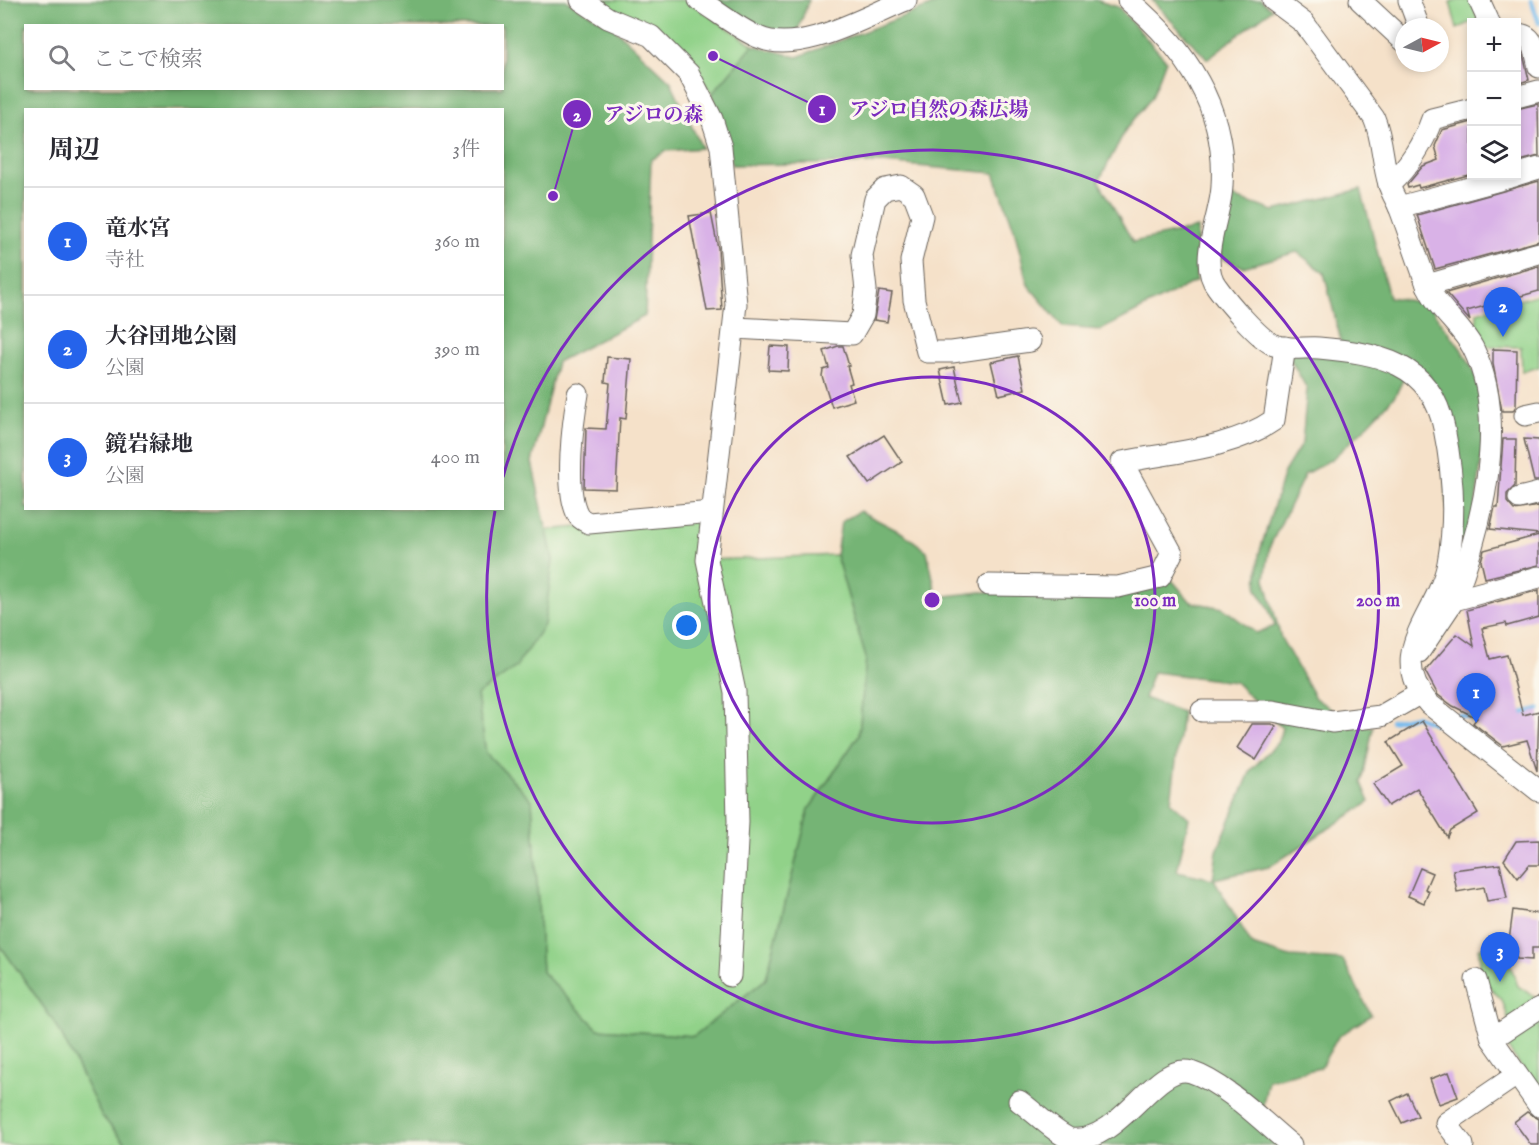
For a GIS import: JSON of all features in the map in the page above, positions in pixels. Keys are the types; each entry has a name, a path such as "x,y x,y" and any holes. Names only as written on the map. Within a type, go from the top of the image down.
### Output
{"street":[{"path":"581,0 608,18 651,36 690,74 712,119 721,147 736,303 706,560 735,692 738,775 730,976"},
{"path":"699,0 758,37 780,43 804,42 906,0"},
{"path":"1128,0 1168,39 1194,73 1211,105 1220,136 1222,186 1210,251 1209,276 1241,316 1272,344 1388,359 1419,376 1435,400 1444,427 1454,519 1448,566 1416,637 1410,660 1415,690 1539,791"},
{"path":"1273,0 1304,23 1374,118 1381,135 1389,185 1427,285 1442,311 1473,347 1485,387 1490,421 1485,499 1474,547 1454,600 1425,646 1410,660"},
{"path":"1360,0 1395,33"},
{"path":"1408,0 1415,18"},
{"path":"1479,0 1487,18"},
{"path":"1521,34 1530,37 1539,67"},
{"path":"1521,96 1539,91"},
{"path":"1389,185 1406,169 1425,139 1432,119 1467,110"},
{"path":"1521,173 1539,168"},
{"path":"1399,207 1497,180"},
{"path":"734,328 852,334 863,315 866,290 861,255 874,199 885,189 901,186 914,195 922,216 910,261 914,300 927,352 952,352 1030,341"},
{"path":"1427,285 1539,253"},
{"path":"989,585 1118,587 1160,577 1172,553 1122,462 1216,444 1257,431 1274,420 1284,347"},
{"path":"578,394 572,432 571,467 574,505 579,517 589,523 712,512"},
{"path":"1454,600 1539,577"},
{"path":"1202,711 1273,711 1332,722 1381,716 1419,694"},
{"path":"1476,980 1492,1039 1515,1076 1539,1106"},
{"path":"1492,1039 1539,1008"},
{"path":"1019,1101 1070,1139 1083,1142 1099,1140 1120,1126 1160,1085 1176,1074 1189,1071 1216,1085 1291,1145"},
{"path":"1463,1145 1446,1123 1515,1076"}],"green space":[{"path":"0,0 566,0 613,27 671,82 702,148 666,151 651,160 645,316 557,362 532,462 553,560 544,625 516,667 477,695 486,753 532,800 542,972 598,1029 694,1036 766,979 809,809 859,735 866,658 836,555 841,522 860,511 904,534 927,551 937,597 981,592 1121,595 1171,579 1191,602 1223,608 1256,633 1275,626 1267,605 1257,590 1259,554 1284,472 1302,443 1307,389 1288,355 1341,341 1324,273 1297,252 1243,267 1221,258 1219,239 1229,196 1274,211 1361,189 1389,297 1429,304 1468,360 1477,380 1482,403 1483,428 1479,481 1468,554 1450,568 1443,406 1428,374 1419,366 1404,378 1395,396 1364,429 1332,459 1305,474 1270,546 1265,579 1281,638 1315,698 1346,719 1373,728 1362,783 1370,802 1269,867 1214,879 1252,945 1290,957 1343,960 1371,1015 1338,1037 1320,1068 1268,1080 1258,1129 1278,1145 127,1145 102,1116 57,1026 0,945","holes":["1153,672 1235,682 1282,728 1278,742 1251,770 1217,851 1213,879 1177,871 1189,818 1171,802 1182,712 1144,698"]},
{"path":"597,0 686,0 753,45 712,94 688,61 662,38"},
{"path":"708,0 809,0 795,38 760,33"},
{"path":"946,0 1095,0 1118,7 1166,60 1152,97 1126,129 1099,181 1133,242 1197,228 1196,281 1101,330 1063,327 1028,285 1014,229 994,173 883,163 732,165 712,94 753,45 797,57"},
{"path":"1152,0 1260,0 1272,9 1207,59"},
{"path":"1472,0 1478,18 1467,18 1467,24 1457,29 1450,2"},
{"path":"1539,294 1539,367 1522,372 1521,347 1475,346 1461,327 1477,322 1477,312"},
{"path":"698,516 707,560 836,555 866,658 859,735 809,809 766,979 694,1036 598,1029 542,972 532,800 486,753 477,695 516,667 553,560 547,530"},
{"path":"1501,939 1518,986 1539,1000 1509,1021 1502,1000 1481,978 1479,949"},
{"path":"0,945 57,1026 102,1116 127,1145 0,1145"},
{"path":"1539,1016 1539,1092 1503,1041"}],"building":[{"path":"1521,50 1522,50 1529,80 1521,82"},
{"path":"1538,104 1539,156 1521,161 1521,126 1521,108"},
{"path":"1467,123 1467,175 1419,188 1418,185 1408,188 1407,185 1423,166 1439,160 1435,146 1442,130"},
{"path":"1539,181 1539,241 1435,269 1417,215"},
{"path":"711,213 718,248 722,310 707,311 689,216"},
{"path":"1539,266 1539,291 1467,311 1470,321 1446,293"},
{"path":"879,291 892,293 887,322 874,320"},
{"path":"770,346 789,347 788,371 768,370"},
{"path":"843,346 849,366 847,366 852,383 849,384 854,400 832,407 822,376 823,370 829,368 824,351"},
{"path":"1493,349 1517,350 1516,406 1513,411 1502,411 1493,364"},
{"path":"1018,356 1025,389 999,395 991,362"},
{"path":"607,357 631,359 626,419 620,418 616,489 584,488 586,428 606,429 610,383 605,382"},
{"path":"954,367 962,402 948,405 940,370"},
{"path":"884,435 902,462 869,484 850,457"},
{"path":"1503,439 1516,439 1515,486 1507,494 1507,502 1514,510 1539,506 1539,534 1490,529 1495,507 1498,507"},
{"path":"1524,439 1539,440 1539,481 1534,481"},
{"path":"1539,535 1539,565 1485,578 1481,561 1484,550"},
{"path":"1539,590 1539,617 1507,626 1506,623 1482,628 1490,659 1507,655 1523,715 1539,711 1537,771 1527,740 1503,746 1473,723 1477,718 1453,706 1438,695 1425,671 1457,634 1474,646 1467,610"},
{"path":"1422,721 1478,813 1450,830 1447,837 1417,788 1388,806 1373,784 1403,766 1388,742"},
{"path":"1252,724 1272,724 1276,727 1256,760 1237,748"},
{"path":"1539,840 1539,865 1529,865 1518,878 1504,860 1516,841"},
{"path":"1500,864 1507,898 1487,901 1484,887 1457,892 1453,870"},
{"path":"1420,868 1432,873 1425,889 1429,891 1424,903 1408,896"},
{"path":"1513,910 1539,914 1539,948 1532,948 1532,960 1517,959 1509,941"},
{"path":"1449,1072 1458,1097 1439,1104 1430,1079"},
{"path":"1407,1093 1418,1116 1402,1123 1391,1101"},
{"path":"1527,1112 1539,1119 1539,1145 1531,1145 1514,1122"}],"waterway":[{"path":"1531,0 1539,23"},
{"path":"1518,714 1539,709"},
{"path":"1457,715 1481,719"},
{"path":"1391,721 1415,716 1441,726"}],"place":[{"name":"アジロ自然の森広場","path":"713,56"},
{"name":"アジロの森","path":"553,196"},
{"name":"大谷団地公園","path":"1503,337"},
{"name":"竜水宮","path":"1476,723"},
{"name":"鏡岩緑地","path":"1500,982"}]}
